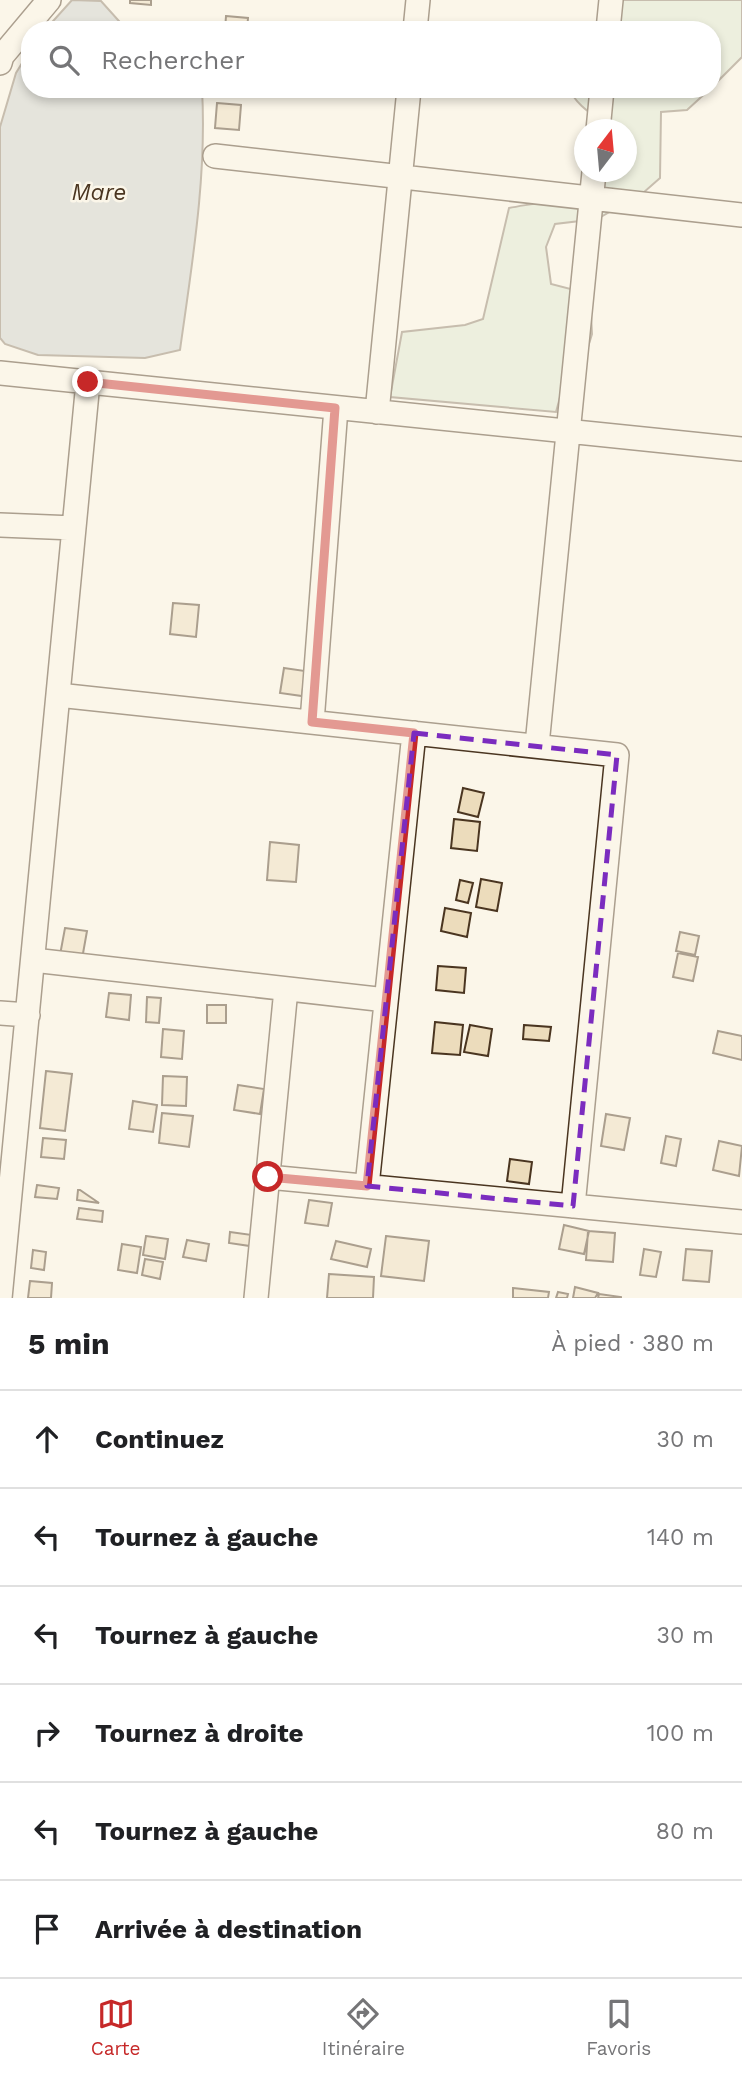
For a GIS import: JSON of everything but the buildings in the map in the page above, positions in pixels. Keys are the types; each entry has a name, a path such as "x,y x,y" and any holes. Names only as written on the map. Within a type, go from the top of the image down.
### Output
{"street":[{"path":"31,21 49,0"},
{"path":"416,21 418,0"},
{"path":"609,21 611,0"},
{"path":"0,63 2,56 21,33"},
{"path":"377,412 408,98"},
{"path":"599,119 601,98"},
{"path":"215,156 742,215"},
{"path":"537,745 593,182"},
{"path":"0,373 742,449"},
{"path":"1,1298 9,1110 27,1016 88,382"},
{"path":"312,722 335,408"},
{"path":"0,525 74,528"},
{"path":"58,695 617,755 573,1206"},
{"path":"367,1186 414,733"},
{"path":"33,960 386,1000"},
{"path":"256,1298 286,989"},
{"path":"0,1013 27,1016"},
{"path":"268,1177 742,1222"}],"highlighted area":[{"path":"414,733 617,755 573,1206 367,1186"}],"green space":[{"path":"620,0 742,0 742,57 721,78 721,21 607,21"},
{"path":"575,98 700,98 687,110 661,112 660,178 643,193 597,219 555,224 546,247 551,284 590,294 592,334 584,360 562,390 556,412 390,397 402,332 465,325 483,319 509,208 559,198 582,189 591,182 637,182 637,119 599,119"}],"water":[{"path":"72,0 101,1 119,21 53,21"},
{"name":"Mare","path":"21,65 21,98 202,98 200,187 180,350 145,358 38,355 5,344 0,338 0,127 16,73"}],"route":[{"path":"88,382 335,408 312,722 414,733 367,1186 268,1177"}]}
